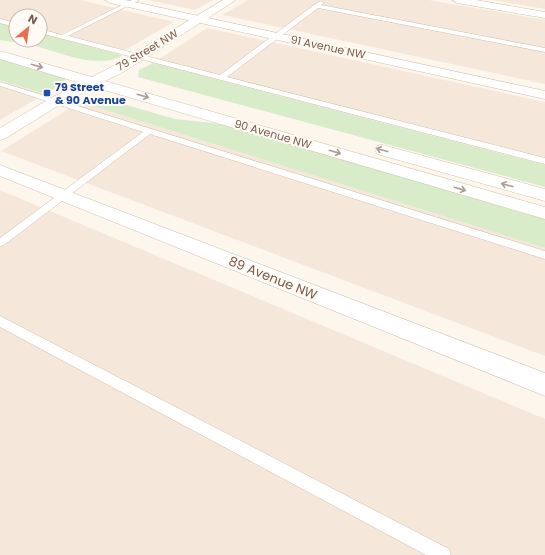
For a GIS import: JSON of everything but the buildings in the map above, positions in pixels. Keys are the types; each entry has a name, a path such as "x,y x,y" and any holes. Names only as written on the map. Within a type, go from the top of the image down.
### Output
{"street":[{"name":"91 Avenue NW","path":"110,0 132,2 199,19 545,95"},
{"name":"79 Street NW","path":"0,135 56,101 138,57 231,0"},
{"path":"462,0 545,15"},
{"name":"90 Avenue NW","path":"0,44 100,78 545,213"},
{"name":"90 Avenue NW","path":"0,55 100,78 545,195"},
{"name":"89 Avenue NW","path":"0,170 545,385"}],"lane":[{"path":"221,78 325,0"},
{"path":"62,37 132,2"},
{"path":"316,6 545,50"},
{"path":"48,33 545,161"},
{"path":"0,84 545,255"},
{"path":"0,243 150,130"},
{"path":"0,321 443,555"}],"shaded area":[{"path":"0,0 80,0 174,22 125,50 48,31 48,8 8,8 8,21 0,19"},
{"path":"148,0 213,0 195,10"},
{"path":"248,0 429,0 545,20 545,84 222,15"},
{"path":"492,0 545,0 545,9"},
{"path":"207,28 545,102 545,165 153,63"},
{"path":"0,80 45,94 0,120"},
{"path":"80,102 545,248 545,356 1,151"},
{"path":"0,190 545,419 545,555 0,555"}],"green space":[{"path":"0,23 8,25 8,41 0,40"},
{"path":"48,35 122,56 111,60 100,61 77,58 42,48 48,48"},
{"path":"0,58 68,77 59,86 45,94 0,80"},
{"path":"153,63 545,165 545,187 138,77 139,70"},
{"path":"98,97 175,119 221,124 545,219 545,248 80,102"}],"place":[{"name":"79 Street & 90 Avenue","path":"47,93"}]}
